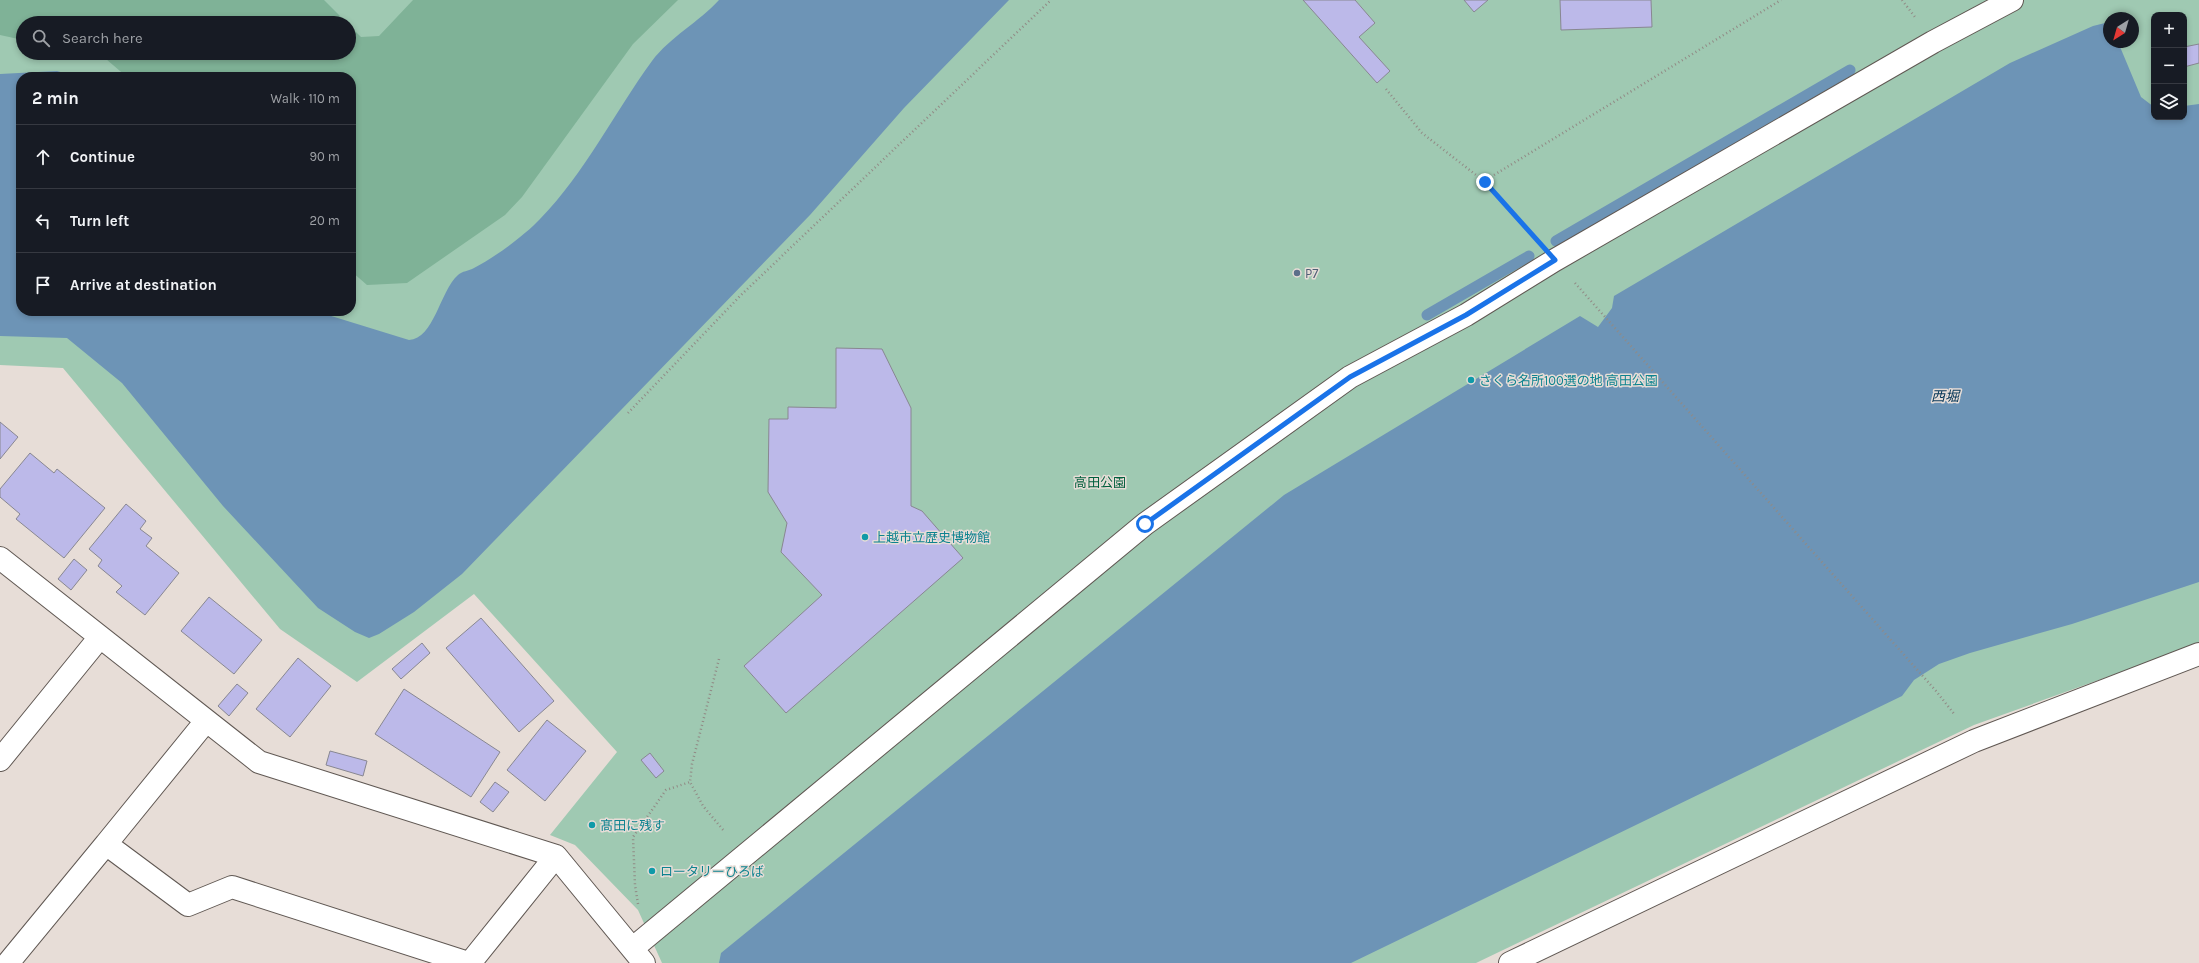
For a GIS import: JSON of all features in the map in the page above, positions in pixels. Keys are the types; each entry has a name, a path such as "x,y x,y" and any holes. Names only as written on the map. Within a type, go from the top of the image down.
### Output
{"street":[{"path":"0,558 259,762 270,767 556,856 639,956 1145,524 1350,377 1466,315 1555,260 1933,42 2012,0"},
{"path":"0,760 100,637"},
{"path":"1510,963 1974,741 2199,654"},
{"path":"8,963 206,721"},
{"path":"106,844 188,905 232,887 469,963 556,856"}],"path":[{"path":"628,413 741,294 1051,0"},
{"path":"1494,175 1781,0"},
{"path":"1386,89 1422,133 1485,182 1555,260 1598,312 1936,691"},
{"path":"719,659 692,764 690,782 703,806 726,834"},
{"path":"639,908 635,885 633,837 666,790 690,782"}],"green space":[{"name":"高田公園","path":"0,0 2199,0 2199,644 1974,725 1476,963 662,963 638,910 575,845 550,835 617,752 474,594 357,682 280,629 63,368 0,365"},
{"path":"0,0 324,0 340,16 16,16 16,38 0,35"},
{"path":"413,0 678,0 633,44 522,197 505,215 407,283 367,285 356,275 356,72 121,72 107,60 356,60 356,32 361,37 379,36"}],"water":[{"path":"719,0 1009,0 904,108 810,215 462,574 414,612 379,634 369,638 355,632 318,608 223,506 122,383 67,338 0,336 0,74 16,73 16,316 331,316 409,340 418,338 425,332 446,292 458,275 474,268 500,252 518,239 540,219 585,163 638,81 659,52"},
{"name":"西堀","path":"2103,24 2103,48 2121,48 2141,97 2151,105 2151,120 2187,120 2187,106 2199,104 2199,582 2072,624 1970,653 1939,664 1914,680 1902,696 1351,963 719,963 721,953 1284,495 1580,316 1598,327 1612,308 1614,296 2010,63 2093,26"},
{"path":"57,71 60,72 38,72"}],"building":[{"path":"1303,0 1355,0 1375,23 1359,37 1390,71 1377,83"},
{"path":"1464,0 1488,0 1474,12"},
{"path":"1560,0 1651,0 1652,27 1561,30"},
{"path":"2199,44 2199,63 2187,66 2187,46"},
{"name":"上越市立歴史博物館","path":"836,348 882,349 911,408 911,506 922,511 963,558 786,713 744,666 822,595 781,552 787,523 768,492 769,419 788,419 788,407 836,408"},
{"path":"0,422 18,437 0,459"},
{"path":"30,453 54,473 57,469 105,508 64,558 16,519 20,514 0,497 0,489"},
{"path":"126,504 146,521 140,529 152,538 146,546 179,573 145,615 116,592 122,586 98,566 102,560 89,549"},
{"path":"74,559 87,570 71,590 58,579"},
{"path":"209,597 262,640 234,674 181,631"},
{"path":"481,618 554,701 519,732 446,648"},
{"path":"422,643 430,653 401,679 392,669"},
{"path":"298,658 331,686 290,737 256,709"},
{"path":"237,684 248,693 229,716 218,706"},
{"path":"404,689 500,752 471,797 375,734"},
{"path":"547,720 586,751 545,801 507,770"},
{"path":"330,751 367,761 363,776 326,765"},
{"path":"650,753 664,771 656,778 641,760"},
{"path":"495,782 509,792 493,812 480,802"}],"waterway":[{"path":"1556,241 1850,70"},
{"path":"1427,315 1529,256"}],"place":[{"name":"P7","path":"1297,273"},
{"name":"さくら名所100選の地 高田公園","path":"1471,380"},
{"name":"上越市立歴史博物館","path":"865,537"},
{"name":"髙田に残す","path":"592,825"},
{"name":"ロータリーひろば","path":"652,871"}],"route":[{"path":"1145,524 1350,377 1466,315 1555,260 1485,182"}]}
